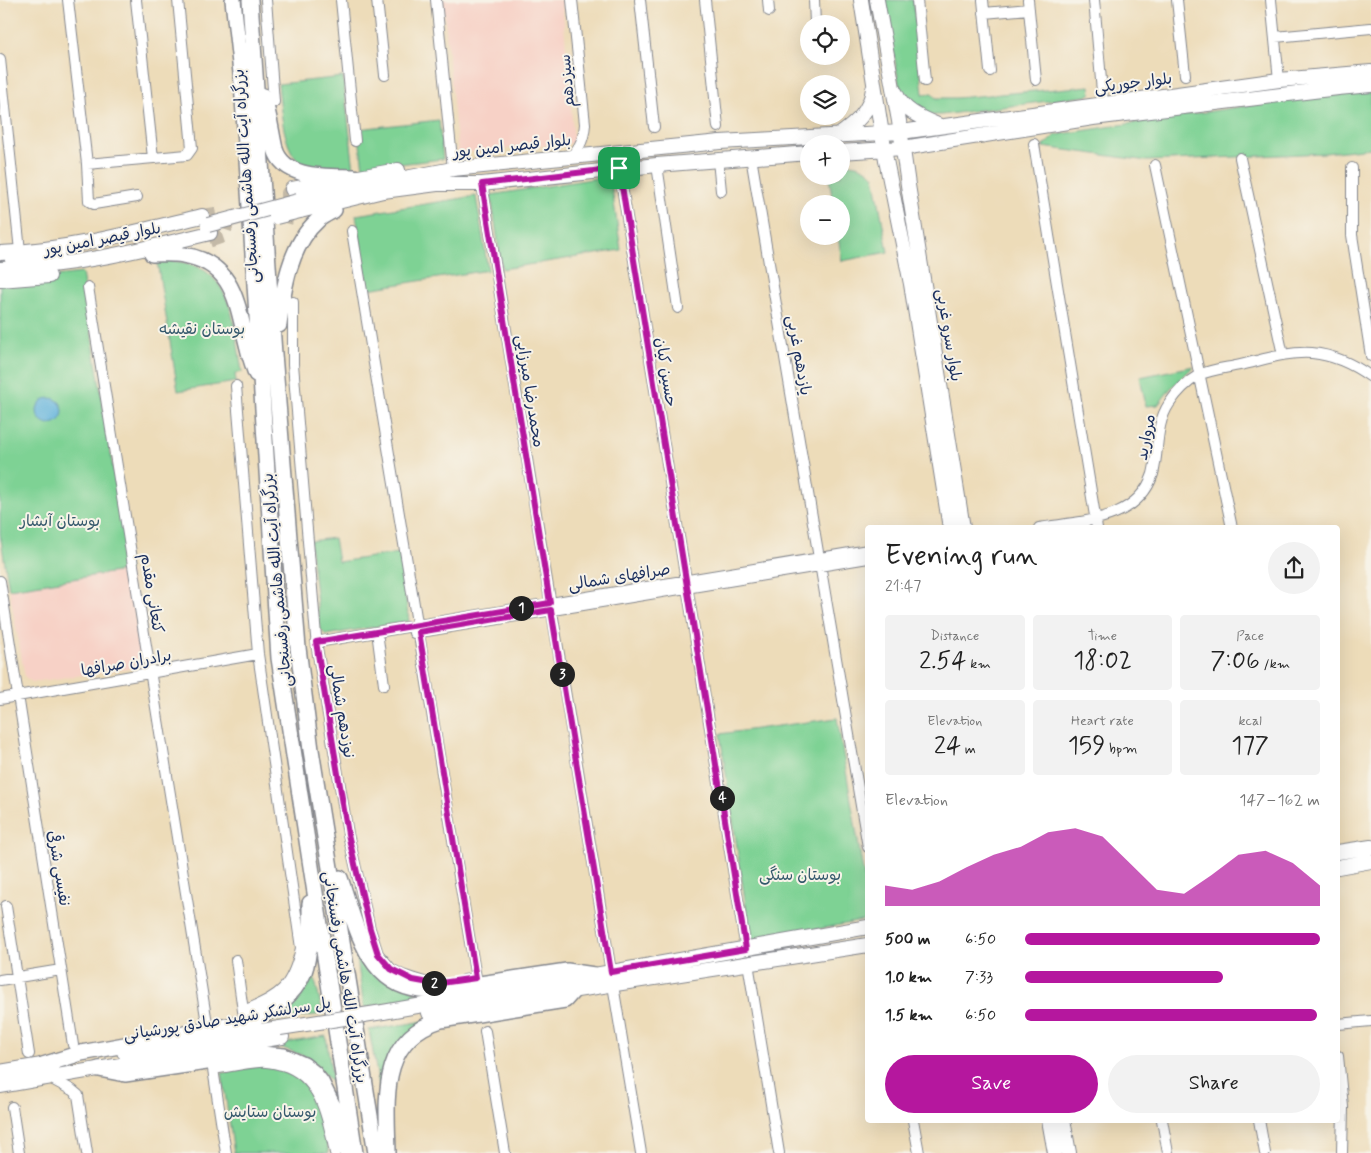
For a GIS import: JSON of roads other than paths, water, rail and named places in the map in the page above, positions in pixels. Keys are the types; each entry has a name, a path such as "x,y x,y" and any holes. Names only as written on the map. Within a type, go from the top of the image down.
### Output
{"highway":[{"name":"بزرگراه آیت الله هاشمی رفسنجانی","path":"233,0 242,82 279,658 356,1153"},
{"name":"بزرگراه آیت الله هاشمی رفسنجانی","path":"250,0 274,354 298,648 311,750 376,1153"},
{"path":"255,75 266,105 276,151 285,162 293,169 310,174 354,177"},
{"path":"274,354 284,288 297,250 313,225 334,210"},
{"path":"152,254 186,255 205,262 227,281 238,303 248,350 263,392"},
{"path":"327,841 365,950 378,969 399,984 428,991 567,971 594,976"},
{"path":"46,1071 82,1053 244,1023 255,1019 273,1008 290,994 304,972 308,946 311,864"},
{"path":"388,1153 386,1096 390,1074 396,1055 415,1033 431,1023 441,1020 565,1000 573,991"},
{"path":"99,1069 125,1074 261,1054 284,1056 314,1073 321,1082 334,1106 347,1153"}],"main road":[{"path":"861,0 882,133"},
{"path":"876,0 901,132"},
{"path":"868,48 877,60 884,55 886,45"},
{"name":"بلوار جوریکی","path":"882,133 901,132 1279,80 1371,72"},
{"path":"1338,88 1343,73"},
{"path":"838,135 863,115 872,97 874,84"},
{"path":"892,84 898,98 905,106 940,126"},
{"name":"بلوار جوریکی","path":"884,150 1093,118 1371,85"},
{"name":"بلوار سرو غربی","path":"901,132 908,185 911,284 947,524"},
{"name":"بلوار قیصر امین پور","path":"850,135 882,133"},
{"name":"بلوار سرو غربی","path":"882,133 892,189 908,229 962,525"},
{"path":"792,138 804,141 806,144 805,149 792,154"},
{"name":"بلوار قیصر امین پور","path":"297,205 342,190 453,169 720,142 800,138"},
{"path":"908,185 909,170 916,155 941,142"},
{"path":"850,151 884,150"},
{"path":"850,153 863,155 874,161 884,171 892,189"},
{"name":"بلوار قیصر امین پور","path":"297,205 437,184 482,184 619,168 800,154"},
{"path":"0,280 63,274 152,254 207,229 297,205 354,177 405,168 430,167 453,169"},
{"path":"297,205 334,210 458,184"},
{"name":"بلوار قیصر امین پور","path":"0,260 53,257 100,250 207,229"},
{"name":"بلوار قیصر امین پور","path":"0,269 36,268 155,247 207,229"},
{"path":"0,253 57,248 101,239 207,229"},
{"path":"1340,852 1371,847"},
{"path":"1340,867 1371,861"},
{"path":"612,979 746,949 865,929"},
{"path":"612,979 748,963 865,945"},
{"name":"پل سرلشکر شهید صادق پورشیانی","path":"384,1016 594,976 612,979"},
{"name":"پل سرلشکر شهید صادق پورشیانی","path":"46,1071 384,1016 573,991 612,979"},
{"name":"پل سرلشکر شهید صادق پورشیانی","path":"46,1071 99,1069 281,1032"},
{"path":"0,1072 46,1071"},
{"path":"0,1086 46,1071"},
{"path":"1050,1123 1055,1153"},
{"path":"1064,1123 1069,1153"}],"street":[{"path":"68,0 87,164 89,201 91,203 137,197"},
{"path":"136,0 154,158"},
{"path":"87,164 188,155 190,152 192,148 178,0"},
{"path":"266,0 274,102"},
{"path":"341,0 355,141"},
{"path":"377,0 385,75"},
{"path":"436,0 453,169"},
{"name":"سیزدهم","path":"571,156 581,144 585,124 572,0"},
{"path":"640,0 654,127"},
{"path":"705,0 718,127"},
{"path":"768,0 769,11"},
{"path":"814,0 815,15"},
{"path":"917,0 925,81"},
{"path":"983,0 990,71"},
{"path":"1094,0 1103,104"},
{"path":"1178,0 1185,75"},
{"path":"1271,0 1279,80"},
{"path":"984,12 1028,4 1036,80"},
{"path":"1275,37 1371,28"},
{"path":"0,60 20,251"},
{"path":"1034,144 1097,523"},
{"name":"یازدهم غربی","path":"751,157 865,830"},
{"path":"1240,158 1283,356"},
{"path":"718,160 721,191"},
{"path":"657,165 678,308"},
{"path":"1155,165 1231,525"},
{"name":"حسین کیان","path":"619,168 746,949"},
{"path":"1352,168 1352,235 1371,356"},
{"name":"محمدرضا میرزایی","path":"482,184 641,1153"},
{"path":"352,230 418,628"},
{"name":"کنعانی مقدم","path":"88,287 208,1023"},
{"name":"نوزدهم شمالی","path":"292,302 293,364 317,645 348,834 370,929 378,954 391,969 413,980 441,983 476,978 418,628"},
{"name":"مروارید","path":"1074,525 1097,523 1120,512 1139,499 1150,482 1155,466 1164,412 1179,392 1190,381 1200,375 1283,356 1312,353 1331,357 1358,367 1371,377"},
{"path":"236,386 258,654 301,948 293,972 287,984 278,995 267,1002 243,1011 236,960"},
{"name":"صرافهای شمالی","path":"317,645 819,562 865,551"},
{"name":"صرافهای شمالی","path":"819,562 865,558"},
{"name":"نفیسی شرقی","path":"0,581 73,1045"},
{"name":"صرافهای شمالی","path":"317,645 378,638 418,628"},
{"path":"378,638 384,685"},
{"name":"برادران صرافها","path":"0,699 258,654"},
{"path":"6,906 29,1054"},
{"path":"748,963 779,1153"},
{"path":"0,980 61,970"},
{"path":"1340,1024 1371,1021"},
{"path":"485,1031 504,1153"},
{"path":"226,1153 213,1069 260,1062 271,1062 286,1066 300,1073 317,1092 324,1106 335,1153"},
{"path":"46,1071 78,1095 88,1153"},
{"path":"1340,1077 1343,1108 1342,1153"},
{"path":"12,1107 19,1153"},
{"path":"914,1123 919,1153"},
{"path":"1163,1123 1168,1153"},
{"path":"1260,1123 1265,1153"}],"water":[{"path":"50,398 59,402 63,411 59,420 50,424 41,420 37,411 41,402"}],"tunnel":[{"path":"292,189 288,193 285,208 290,217 299,219"},
{"path":"202,216 216,214 222,216 226,227 223,236 206,242"}],"park label":[{"name":"بوستان نقیشه","path":"202,328"},
{"name":"بوستان آبشار","path":"60,520"},
{"name":"بوستان سنگی","path":"800,874"},
{"name":"بوستان ستایش","path":"270,1111"}]}
